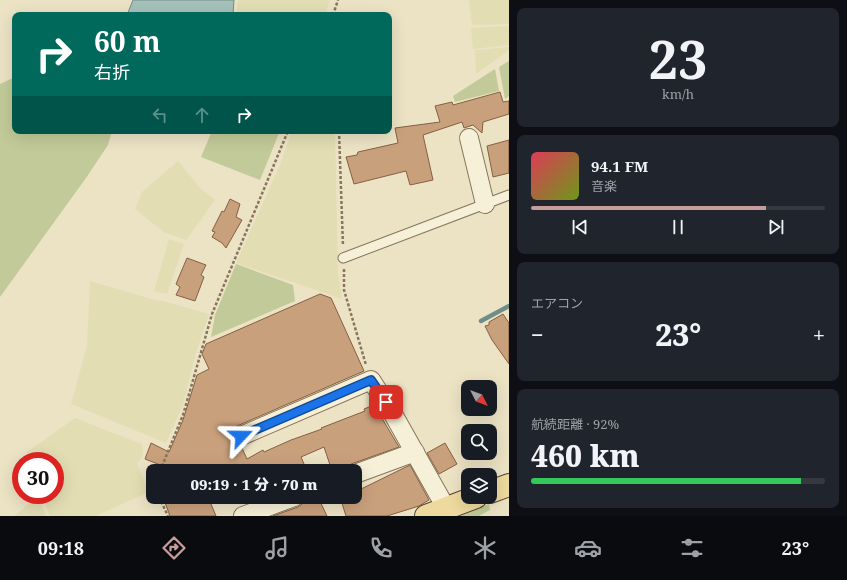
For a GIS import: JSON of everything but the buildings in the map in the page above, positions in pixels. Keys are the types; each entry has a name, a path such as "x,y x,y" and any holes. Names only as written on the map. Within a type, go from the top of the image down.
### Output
{"main road":[{"path":"497,489 509,485"},
{"path":"426,516 461,502"}],"street":[{"path":"469,138 485,204"},
{"path":"241,436 371,380 393,414 446,508"},
{"path":"362,471 415,452"},
{"path":"243,516 275,504"}],"lane":[{"path":"343,258 509,195"}],"path":[{"path":"334,12 338,0"},
{"path":"163,464 183,415 212,314 287,134"},
{"path":"162,504 168,516"}],"shaded area":[{"path":"238,0 330,0 326,12 236,12"},
{"path":"469,0 509,0 509,24 472,25"},
{"path":"509,26 509,45 473,49 471,28"},
{"path":"509,47 509,50 476,74 475,50"},
{"path":"291,134 335,134 338,273 342,299 236,263 279,167"},
{"path":"178,161 200,188 215,200 186,240 164,232 135,209 142,192"},
{"path":"169,239 184,244 167,294 154,291"},
{"path":"90,281 209,314 196,353 183,405 166,443 71,404 87,346"},
{"path":"75,418 142,444 143,455 137,464 146,485 146,493 95,516 50,516 45,504 64,504 64,452 27,452"},
{"path":"28,504 41,504 46,516 14,516"}],"green space":[{"path":"509,61 509,96 505,99 499,67"},
{"path":"495,69 499,91 455,102 453,96"},
{"path":"12,78 12,134 111,134 108,145 86,178 0,297 0,84"},
{"path":"211,134 279,134 260,180 201,157"},
{"path":"236,264 293,285 295,301 211,337 215,315"},
{"path":"489,504 490,510 479,516 460,516"}],"water":[{"path":"133,0 234,0 233,12 128,12"}],"waterway":[{"path":"481,321 509,306"}],"route":[{"path":"241,436 371,380 386,402"}]}
